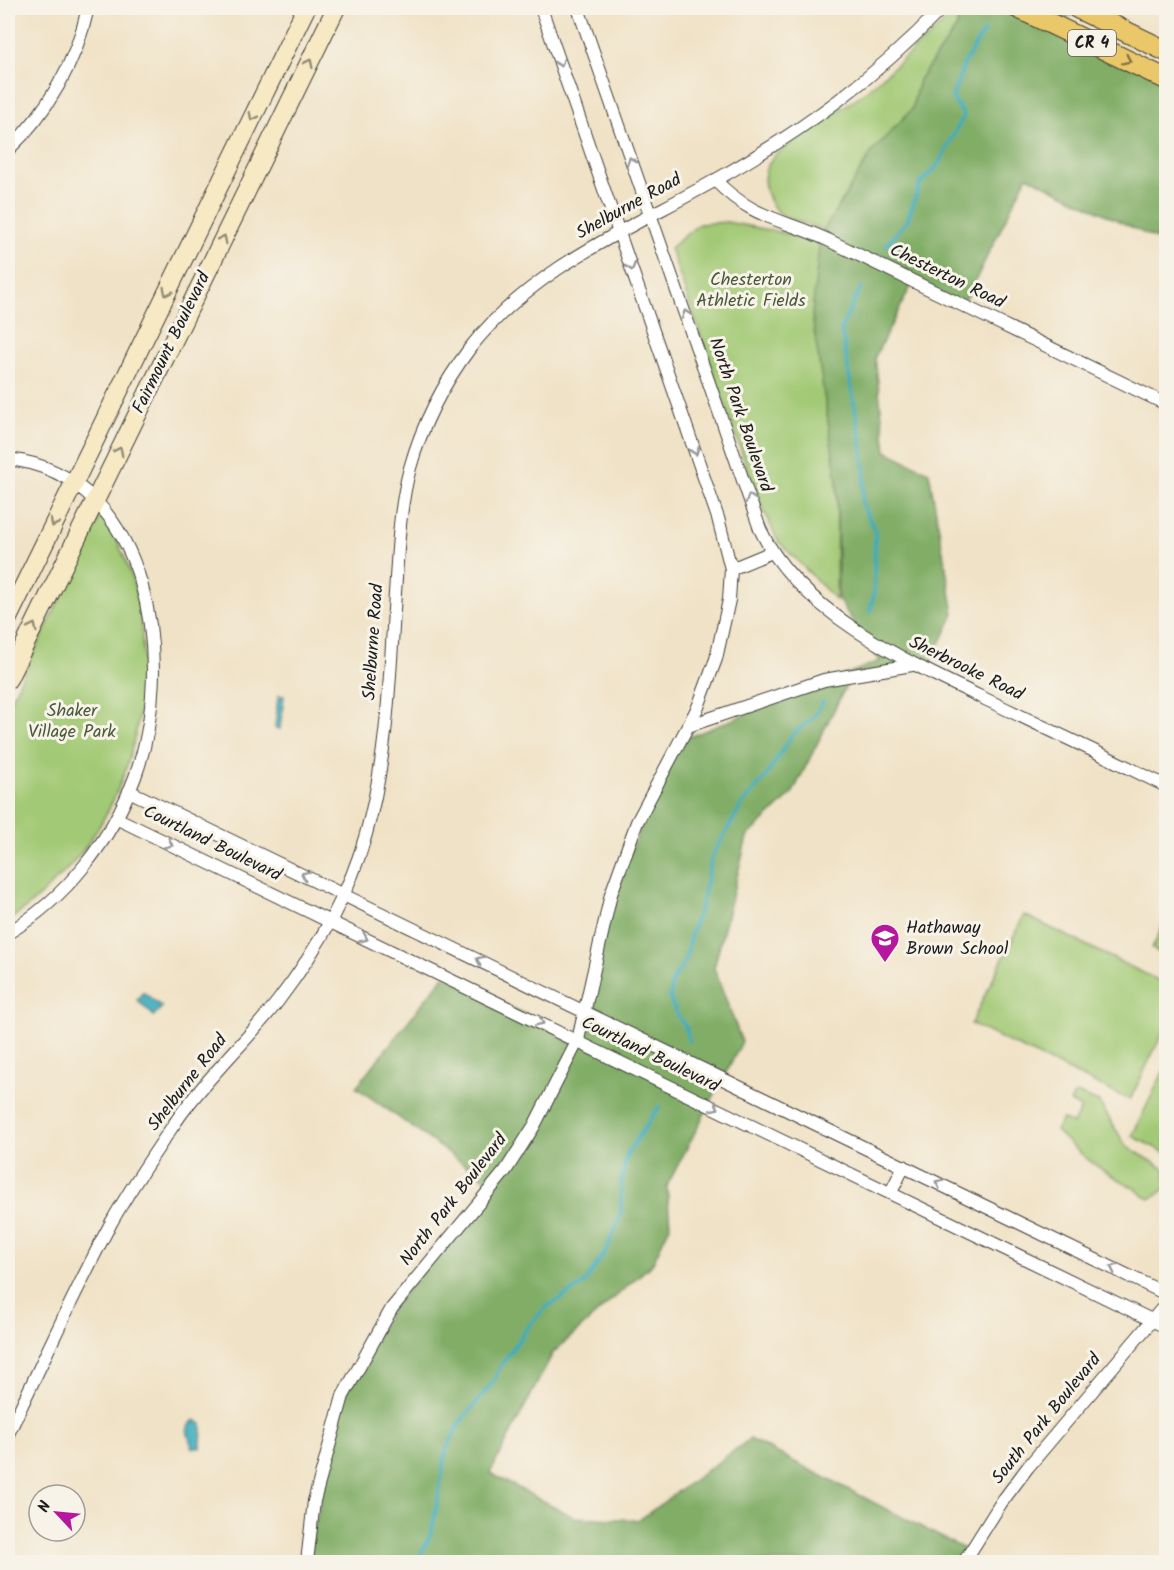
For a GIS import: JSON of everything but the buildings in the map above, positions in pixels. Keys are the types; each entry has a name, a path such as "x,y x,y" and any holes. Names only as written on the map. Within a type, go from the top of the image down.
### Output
{"main road":[{"name":"Fairmount Boulevard","path":"8,618 306,8"},
{"name":"Fairmount Boulevard","path":"8,679 336,8"},
{"name":"CR 4","path":"1018,8 1167,79"},
{"name":"CR 4","path":"1077,8 1167,51"}],"street":[{"path":"8,150 43,109 60,81 77,44 88,8"},
{"name":"North Park Boulevard","path":"307,1563 314,1501 343,1396 392,1308 506,1170 534,1125 578,1040 611,894 645,806 706,691 716,659 729,600 731,569 718,518 541,8"},
{"name":"North Park Boulevard","path":"578,8 760,529 772,552"},
{"name":"Shelburne Road","path":"8,1434 113,1220 182,1113 279,1000 332,922 346,894 367,833 386,729 401,516 411,464 424,427 451,376 498,317 552,273 780,141 851,93 895,55 942,8"},
{"name":"Chesterton Road","path":"715,180 753,211 820,236 1167,404"},
{"path":"8,459 43,466 73,483 95,499 117,529 130,554 141,586 152,637 153,682 143,751 117,818 94,854 64,888 36,913 8,933"},
{"path":"731,569 772,552"},
{"name":"Sherbrooke Road","path":"772,552 787,570 835,614 875,643 913,665 1167,786"},
{"path":"688,726 824,680 913,665"},
{"name":"Courtland Boulevard","path":"129,790 1167,1294"},
{"name":"Courtland Boulevard","path":"117,818 1167,1327"},
{"path":"891,1192 904,1166"},
{"name":"South Park Boulevard","path":"964,1563 1001,1503 1022,1476 1167,1304"}],"green space":[{"path":"960,8 1082,8 1057,25 1166,79 1166,244 1027,176 963,305 913,282 875,357 886,451 929,472 954,614 927,671 913,665 852,674 792,794 747,837 714,968 742,1042 667,1186 670,1226 652,1264 553,1353 490,1473 573,1517 639,1520 750,1439 970,1552 964,1562 307,1562 343,1396 392,1308 493,1185 356,1087 444,976 578,1039 611,894 681,740 880,661 838,599 837,480 812,315 820,236 872,152 912,109 919,80 957,27"},
{"path":"959,10 957,27 919,80 912,109 872,152 824,230 788,218 775,209 764,181 766,168 774,156 865,92"},
{"name":"Chesterton Athletic Fields","path":"727,222 789,234 820,244 812,315 837,480 836,600 778,541 757,496 670,248 699,224"},
{"name":"Shaker Village Park","path":"104,508 135,587 142,637 143,676 139,715 131,753 118,790 100,825 77,857 35,900 8,920 8,706"},
{"path":"1024,915 1166,984 1166,1026 1130,1100 971,1024"},
{"path":"1166,919 1166,956 1152,949"},
{"path":"1166,1066 1166,1153 1132,1136"},
{"path":"1079,1094 1099,1102 1126,1146 1165,1169 1166,1188 1150,1199 1147,1198 1092,1162 1056,1131 1062,1119 1073,1124 1081,1108 1070,1102 1074,1095"}],"water":[{"path":"278,695 284,696 280,729 275,728"},
{"path":"143,992 162,1007 154,1016 137,1000"},
{"path":"195,1420 202,1424 201,1448 192,1447 188,1435 189,1426"}],"waterway":[{"path":"886,245 907,221 920,184 938,165 964,115 952,98 965,62 984,31"},
{"path":"861,287 841,329 865,471 862,504 875,531 874,592 870,612"},
{"path":"689,1041 686,1027 676,1013 670,998 672,981 685,962 712,856 743,803 765,778 792,735 814,717 823,702"},
{"path":"417,1562 432,1531 446,1451 459,1424 493,1382 501,1365 530,1324 545,1308 584,1284 607,1249 621,1213 621,1184 627,1154 659,1107"}],"place":[{"name":"Hathaway Brown School","path":"885,964"}]}
